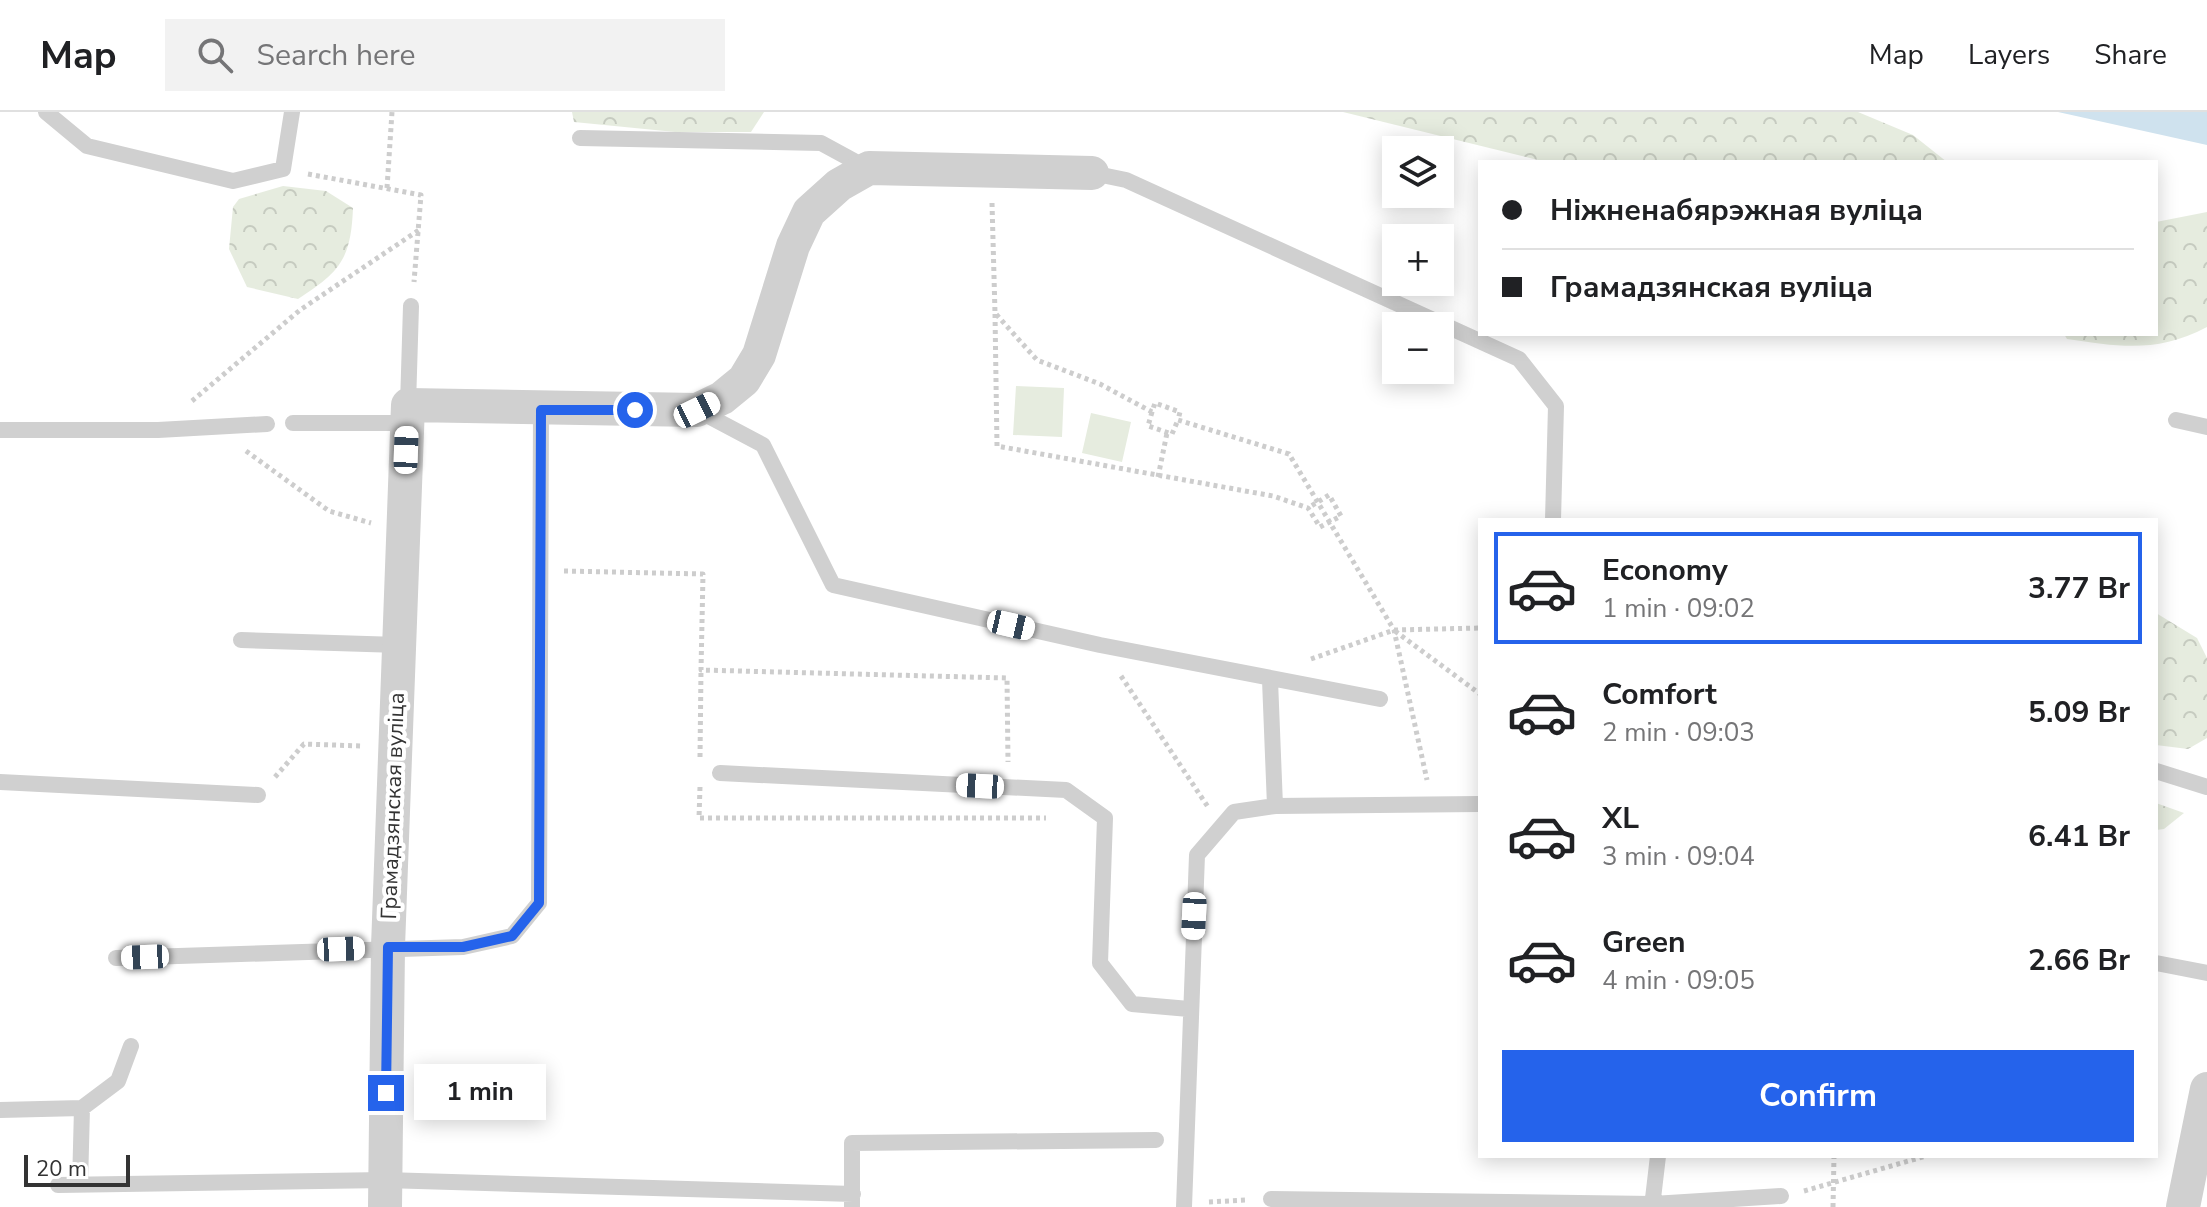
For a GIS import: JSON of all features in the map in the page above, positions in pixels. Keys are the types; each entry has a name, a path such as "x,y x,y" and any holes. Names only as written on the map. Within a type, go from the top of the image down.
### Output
{"street":[{"path":"407,414 697,410 722,398 744,380 759,355 793,246 809,212 839,185 869,168 1092,173"},
{"name":"Грамадзянская вуліца","path":"385,1194 388,947 407,414"},
{"path":"2183,1207 2206,1095"}],"lane":[{"path":"46,112 87,146 233,181 283,169 292,112"},
{"path":"580,138 821,143 869,168"},
{"path":"1092,173 1126,180 1519,359 1556,406 1553,518"},
{"path":"293,423 407,414 411,306"},
{"path":"116,958 463,947 512,936 539,903 541,410"},
{"path":"697,410 763,445 833,585 1100,645 1380,699"},
{"path":"2176,420 2207,427"},
{"path":"0,430 158,430 267,424"},
{"path":"241,640 399,645"},
{"path":"1270,680 1275,806"},
{"path":"2158,772 2207,787"},
{"path":"720,773 1066,790 1105,818 1100,963 1132,1004 1189,1009"},
{"path":"0,782 258,795"},
{"path":"1184,1205 1197,855 1234,812 1275,806 1478,804"},
{"path":"2158,963 2207,973"},
{"path":"0,1110 82,1108 118,1081 131,1046"},
{"path":"80,1185 82,1108"},
{"path":"58,1185 385,1194 852,1201 852,1143 1156,1140"},
{"path":"1653,1206 1658,1158"},
{"path":"1271,1199 1653,1206 1781,1196"}],"path":[{"path":"387,188 392,112"},
{"path":"283,169 421,195 411,306"},
{"path":"991,169 997,446 1273,496 1308,508 1320,527 1341,516 1329,495 1308,508"},
{"path":"158,430 300,310 419,230"},
{"path":"995,313 1037,360 1100,384 1152,412"},
{"path":"1155,403 1180,412 1178,420 1172,434 1148,426 1155,403"},
{"path":"1178,420 1289,454 1394,630 1432,805"},
{"path":"213,426 329,511 402,532"},
{"path":"1158,477 1167,433"},
{"path":"563,587 563,571 703,574 701,670 1007,678 1009,787"},
{"path":"1296,685 1312,658 1394,630 1478,628"},
{"path":"1394,630 1478,693"},
{"path":"1100,645 1221,827"},
{"path":"258,795 304,744 395,747"},
{"path":"1833,1207 1834,1158"},
{"path":"1781,1196 1833,1185 1920,1158"},
{"path":"1184,1205 1271,1199"}],"green space":[{"path":"572,112 764,112 751,132 675,132 574,122"},
{"path":"1343,112 1858,112 1913,135 1944,160 1538,160 1454,139 1454,136 1440,136"},
{"path":"283,186 326,191 353,208 349,240 340,262 324,281 298,299 247,287 229,249 233,207 239,199"},
{"path":"2207,212 2207,327 2172,341 2138,346 2067,339 2065,336 2158,336 2158,222"},
{"path":"1016,386 1064,388 1062,437 1013,435"},
{"path":"1091,413 1131,422 1122,462 1082,453"},
{"path":"2158,614 2197,638 2207,658 2207,738 2188,749 2158,745"},
{"path":"2158,804 2184,813 2164,829 2158,830"}],"water":[{"path":"2058,112 2207,112 2207,145"}],"route":[{"path":"386,1093 388,947 463,947 512,936 539,903 541,410 635,410"}]}
